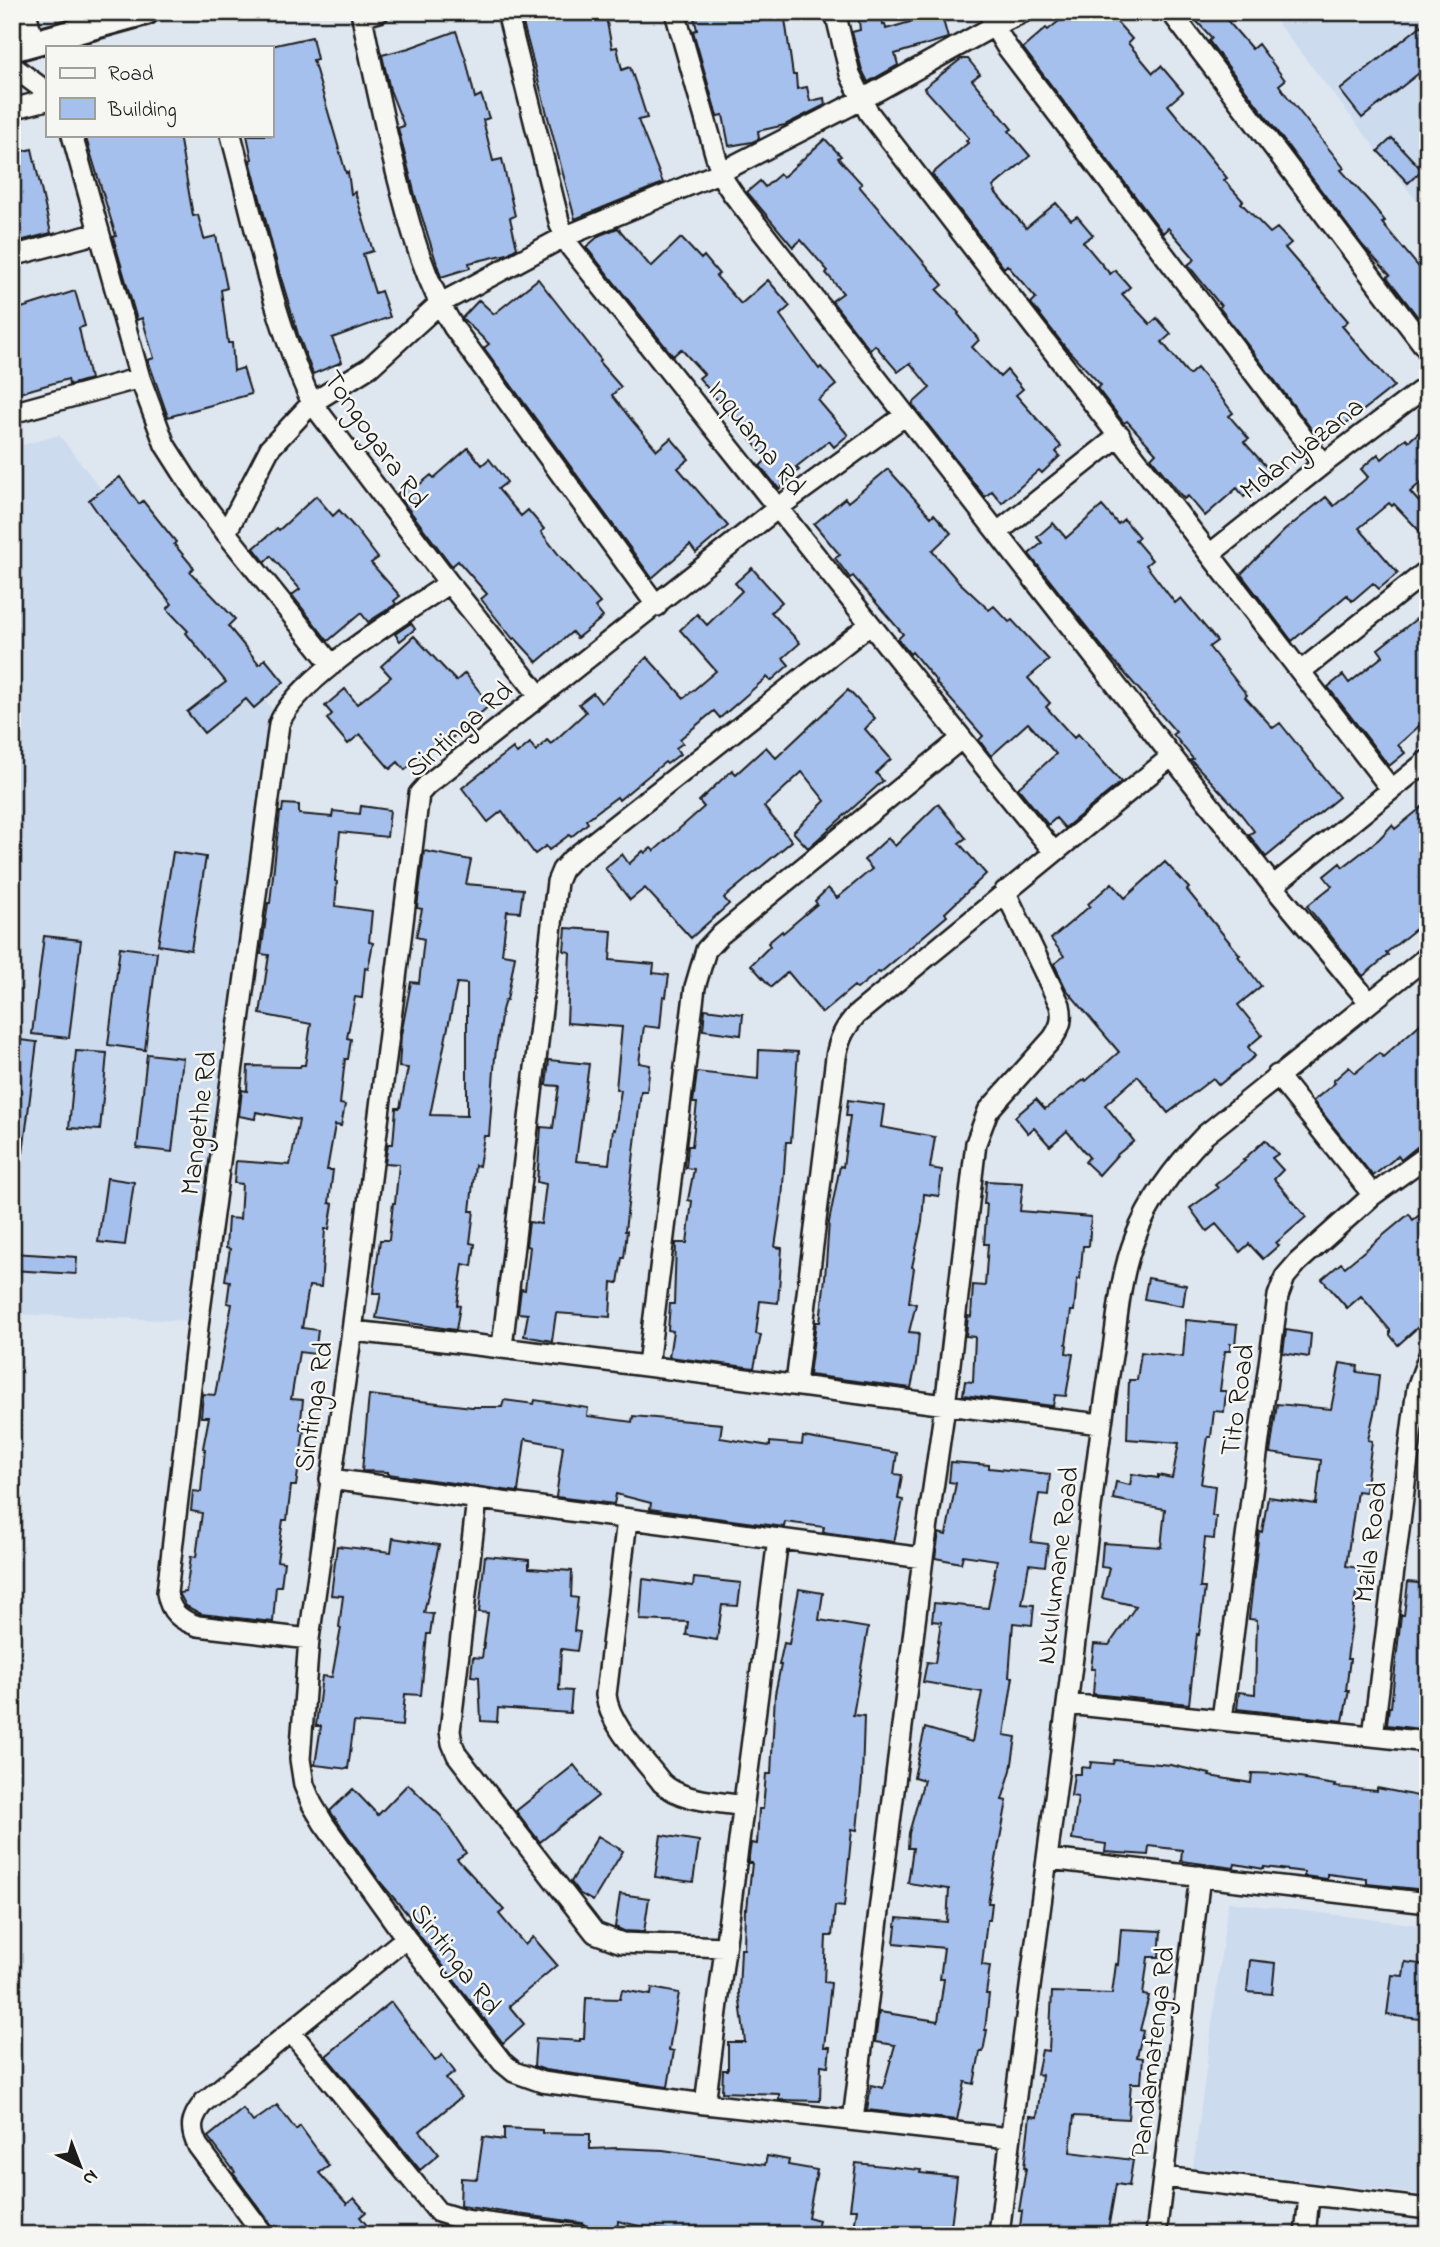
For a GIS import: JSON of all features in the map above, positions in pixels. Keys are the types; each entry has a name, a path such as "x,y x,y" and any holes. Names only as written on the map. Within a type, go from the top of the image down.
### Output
{"street":[{"path":"26,12 23,46 146,12"},
{"path":"379,12 362,17 364,30 383,120 411,228 439,304 657,606"},
{"name":"Inquama Rd","path":"507,12 564,237 869,625 1054,852"},
{"path":"675,12 721,172 733,194 1273,886 1369,1002"},
{"path":"835,12 850,74 861,100 886,136 1120,435 1391,789"},
{"path":"226,533 270,448 312,403 370,367 439,304 564,237 721,172 861,100 992,19 1024,12"},
{"path":"1171,12 1428,351"},
{"path":"992,19 1006,46 1324,464"},
{"path":"12,66 46,91"},
{"path":"12,109 46,100"},
{"path":"72,136 140,378 165,445 195,492 226,533 332,665"},
{"name":"Tongogara Rd","path":"231,136 282,324 312,403 449,583 539,695"},
{"path":"12,256 99,233"},
{"path":"12,413 140,378"},
{"name":"Mdanyazana","path":"1210,554 1428,385"},
{"name":"Sintinga Rd","path":"904,416 779,508 657,606 539,695 424,788 418,797 352,1331 309,1639 300,1759 304,1785 324,1824 406,1938 502,2062 514,2072 541,2082 705,2104 1010,2138"},
{"path":"998,532 1120,435"},
{"path":"1301,671 1428,570"},
{"name":"Mangethe Rd","path":"309,1639 198,1626 175,1614 169,1604 167,1592 201,1304 279,724 284,710 292,701 332,665 449,583"},
{"path":"502,1347 555,896 562,870 869,625"},
{"path":"648,1365 695,987 706,950 719,936 961,739"},
{"path":"796,1384 838,1042 844,1029 856,1015 1005,891 1172,757"},
{"path":"1273,886 1428,760"},
{"path":"853,2120 976,1143 988,1111 1054,1038 1061,1027 1063,1016 1005,891"},
{"name":"Nkulumane Road","path":"999,2235 1049,1859 1101,1424 1126,1265 1135,1236 1168,1177 1205,1135 1428,956"},
{"path":"1277,1075 1373,1195"},
{"name":"Tito Road","path":"1222,1719 1278,1296 1285,1278 1298,1262 1373,1195 1428,1154"},
{"path":"352,1331 648,1365 945,1406 1101,1424"},
{"name":"Mzila Road","path":"1373,1736 1417,1388 1424,1362 1428,1358"},
{"path":"330,1479 923,1558"},
{"path":"477,1499 450,1731 457,1755 595,1933 622,1943 724,1947"},
{"path":"627,1520 606,1695 607,1707 614,1720 672,1791 682,1796 743,1806"},
{"path":"705,2104 778,1539"},
{"path":"1068,1704 1428,1742"},
{"path":"1049,1859 1428,1903"},
{"name":"Pandamatenga Rd","path":"1156,2235 1200,1876"},
{"path":"264,2235 198,2146 192,2134 191,2123 204,2102 406,1938"},
{"path":"291,2032 438,2212 464,2220 580,2235"},
{"path":"1164,2177 1310,2197 1428,2209"},
{"path":"1305,2235 1310,2197"}],"shaded area":[{"path":"1269,12 1428,12 1428,215"},
{"path":"59,435 276,714 191,1321 12,1314 12,448"},
{"path":"1228,1902 1428,1926 1428,2195 1193,2168"}],"building":[{"path":"520,12 605,12 612,48 617,47 622,70 630,67 640,96 647,118 638,120 663,183 575,219"},
{"path":"693,12 784,12 797,89 807,87 810,101 824,98 825,105 785,125 758,131 759,139 752,142 729,146 723,115 717,116 693,31 697,30"},
{"path":"858,12 881,12 886,29 941,13 948,38 895,54 898,65 868,82 852,32 860,30"},
{"path":"1070,12 1108,12 1132,39 1128,43 1153,73 1161,66 1183,92 1168,105 1227,178 1224,180 1243,201 1241,203 1270,233 1277,228 1291,243 1285,248 1348,321 1342,326 1394,386 1322,443 1188,265 1195,259 1168,228 1163,233 1023,48"},
{"path":"1188,12 1220,12 1252,49 1258,44 1285,80 1279,85 1344,168 1341,170 1374,207 1385,221 1382,223 1428,278 1428,330 1387,277 1390,275 1363,246 1209,41 1212,38"},
{"path":"1428,20 1428,66 1362,118 1340,90"},
{"path":"456,31 475,98 481,95 489,118 483,120 493,161 502,159 515,216 510,218 517,248 507,254 469,263 470,268 441,277 415,195 398,128 404,126 390,90 382,55"},
{"path":"312,37 317,59 313,60 346,173 348,172 351,194 355,192 373,251 363,254 375,293 381,291 390,317 332,338 342,362 313,374 278,268 250,160 252,159 247,136 273,136 271,46"},
{"path":"961,59 968,59 980,74 972,80 1030,156 993,187 995,192 1026,228 1056,203 1071,220 1077,216 1093,235 1083,242 1110,274 1115,270 1130,287 1122,294 1150,324 1157,318 1171,334 1162,342 1189,375 1197,368 1213,387 1233,413 1229,416 1249,439 1244,442 1271,472 1244,497 1237,488 1205,516 1188,496 1184,499 1151,458 1156,453 1127,421 1124,423 1097,388 1101,385 1066,348 1031,303 1036,298 1007,265 1004,268 932,174 968,143 966,141 969,138 924,88"},
{"path":"85,136 179,136 193,216 198,215 204,239 216,236 227,288 221,290 228,343 232,343 234,371 243,368 251,394 168,417 148,360 154,358 142,318 137,320 113,237 116,236"},
{"path":"1392,138 1422,170 1408,183 1378,151"},
{"path":"825,139 862,184 859,186 943,285 937,290 979,340 972,347 1000,377 1007,370 1023,389 1016,395 1061,446 1056,452 1060,456 1042,473 1039,470 1002,503 992,491 985,497 912,404 930,388 910,363 898,372 875,345 870,350 832,301 843,293 826,273 828,271 801,240 793,247 747,192 760,181 765,187 780,174 783,177"},
{"path":"32,149 51,233 12,243 12,154"},
{"path":"618,228 651,267 681,238 701,259 704,256 719,274 716,276 741,304 768,280 790,306 780,315 819,369 821,367 836,385 818,400 848,435 834,447 829,441 796,467 799,470 779,489 760,466 767,459 699,378 704,374 681,349 673,356 586,247 600,235"},
{"path":"538,279 601,360 599,362 621,387 612,395 657,450 671,438 689,459 678,468 728,526 696,553 690,545 652,578 484,348 489,344 462,318 479,300 494,314"},
{"path":"75,291 85,326 79,328 90,379 69,385 68,379 12,395 12,311"},
{"path":"1428,424 1428,476 1410,492 1428,512 1428,540 1394,504 1392,506 1389,503 1359,528 1398,573 1379,589 1373,583 1352,601 1347,595 1292,641 1241,574 1285,530 1326,497 1334,506 1368,477 1361,469 1378,454 1382,459 1406,438 1409,441"},
{"path":"468,448 482,465 489,459 507,482 498,489 521,516 528,510 544,529 541,532 600,603 595,607 603,617 577,638 572,632 537,662 515,638 513,639 481,599 487,594 458,561 452,566 397,494 409,485 413,490 431,475 434,478"},
{"path":"888,469 931,517 934,514 951,533 932,551 957,580 989,610 994,606 1009,622 1012,620 1049,660 1028,678 1050,703 1046,707 1074,738 1078,734 1121,782 1065,828 1056,818 1048,825 1018,788 1056,754 1028,723 991,756 979,740 983,736 898,639 903,634 853,576 850,578 835,558 840,555 814,524 845,498 848,502"},
{"path":"120,477 139,504 143,501 176,542 174,544 194,568 190,572 235,619 228,626 259,664 265,659 284,682 254,708 246,699 204,733 187,712 226,682 186,633 188,631 167,609 172,604 109,529 89,500"},
{"path":"316,496 333,516 339,510 355,528 378,558 371,563 400,596 394,601 396,604 368,622 361,613 328,641 292,595 300,589 271,556 265,562 254,548 277,528 279,530"},
{"path":"1102,506 1118,524 1124,519 1139,537 1135,540 1152,560 1146,565 1175,603 1181,598 1217,641 1209,647 1247,695 1245,697 1273,728 1280,723 1339,797 1266,857 1249,835 1254,831 1237,809 1191,760 1193,759 1173,734 1176,732 1108,654 1029,554 1042,543 1037,537 1053,523 1066,538"},
{"path":"752,568 782,602 771,612 800,643 783,658 789,665 771,681 767,677 720,718 714,711 680,739 683,743 676,748 680,754 667,764 665,762 619,800 617,797 586,820 588,823 571,837 569,835 549,850 546,846 535,854 502,811 488,822 462,788 513,748 517,754 530,743 536,751 547,740 551,744 586,712 579,704 593,693 601,703 647,657 684,698 716,671 680,630 697,614 707,625 742,591 735,583"},
{"path":"1420,616 1428,624 1428,718 1398,745 1405,753 1389,766 1328,687 1343,675 1349,683 1383,656 1378,649"},
{"path":"411,623 415,629 400,641 395,634"},
{"path":"414,636 456,681 465,673 490,705 445,744 440,739 405,770 398,762 390,769 360,734 348,744 327,719 332,714 325,706 345,689 357,704 391,677 381,666"},
{"path":"848,690 875,718 865,729 891,759 876,773 883,781 808,848 793,832 825,801 802,772 764,807 792,841 724,898 729,904 691,938 645,888 630,900 605,868 622,854 629,864 643,851 645,853 651,848 654,851 704,807 699,801 732,770 736,774 766,747 776,758"},
{"path":"1428,802 1428,919 1386,953 1388,955 1363,976 1307,906 1332,886 1324,876 1340,863 1343,867 1379,839 1392,825 1395,829"},
{"path":"283,804 299,805 299,814 332,817 333,811 360,814 361,806 390,810 387,837 340,832 335,906 372,911 369,942 373,943 368,969 365,968 362,998 355,997 347,1038 351,1039 348,1059 345,1059 340,1104 345,1105 341,1126 335,1125 327,1170 333,1170 329,1203 333,1204 329,1229 325,1229 321,1287 309,1286 302,1328 318,1330 315,1354 299,1352 291,1399 303,1400 300,1430 304,1430 296,1486 291,1486 287,1520 283,1520 277,1561 284,1562 281,1586 276,1586 273,1622 201,1614 186,1606 179,1593 186,1592 191,1556 196,1557 202,1513 191,1511 193,1491 201,1492 203,1448 209,1417 201,1417 203,1394 215,1395 232,1304 227,1303 230,1281 225,1280 230,1249 226,1248 228,1218 240,1219 242,1184 234,1183 236,1161 290,1165 299,1120 256,1112 255,1119 239,1116 242,1090 247,1091 248,1066 305,1065 311,1024 260,1014 269,955 261,954"},
{"path":"938,804 966,838 959,843 986,874 945,913 947,916 880,973 857,989 854,986 822,1013 788,972 771,987 751,965 770,946 768,943 817,904 815,901 828,888 837,898 872,869 864,860 888,838 895,846"},
{"path":"424,851 471,860 466,884 523,889 520,912 507,911 502,954 515,956 507,1000 502,1010 495,1057 489,1136 484,1136 479,1166 475,1165 470,1243 475,1244 472,1266 463,1264 456,1330 376,1318 381,1293 373,1293 380,1240 389,1240 395,1203 399,1164 385,1163 388,1144 393,1144 396,1108 400,1108 408,1068 399,1067 401,1035 411,982 419,983 424,939 416,937 422,909 417,908","holes":["457,983 467,984 467,1116 430,1115"]},
{"path":"173,852 206,857 191,950 158,945"},
{"path":"1165,862 1189,888 1187,890 1240,955 1238,956 1261,986 1238,1005 1262,1035 1248,1047 1255,1056 1219,1085 1213,1078 1168,1113 1138,1076 1105,1105 1134,1141 1099,1175 1085,1162 1089,1157 1067,1131 1050,1146 1034,1128 1028,1133 1015,1117 1036,1099 1045,1109 1085,1079 1086,1081 1119,1052 1066,989 1054,964 1064,956 1051,939 1112,883 1125,898"},
{"path":"566,928 612,931 610,960 654,964 653,973 669,975 666,997 663,996 660,1028 644,1026 639,1063 650,1065 647,1091 641,1091 624,1258 618,1283 612,1282 610,1317 556,1313 552,1341 524,1336 528,1314 518,1313 521,1289 525,1290 530,1247 526,1246 529,1222 541,1224 546,1184 537,1182 541,1127 553,1128 559,1086 546,1085 549,1060 589,1064 576,1161 609,1164 621,1090 616,1089 622,1027 567,1023 570,952 564,951"},
{"path":"44,936 81,940 69,1038 32,1034"},
{"path":"120,947 157,952 145,1050 108,1045"},
{"path":"705,1009 743,1014 741,1035 703,1030"},
{"path":"1428,1017 1428,1138 1401,1160 1398,1156 1373,1176 1313,1101 1349,1067 1355,1073 1379,1053 1383,1057"},
{"path":"12,1039 37,1042 23,1153 12,1152"},
{"path":"759,1050 798,1052 791,1142 786,1142 775,1247 782,1248 778,1303 760,1301 756,1334 761,1335 754,1368 669,1357 673,1331 668,1330 670,1304 674,1304 676,1243 687,1243 692,1201 688,1200 694,1169 686,1168 688,1146 692,1146 697,1103 693,1103 697,1072 758,1079"},
{"path":"76,1051 107,1053 100,1130 69,1128"},
{"path":"147,1054 183,1058 172,1152 137,1148"},
{"path":"848,1100 884,1105 881,1127 935,1137 930,1168 942,1170 939,1196 924,1194 922,1222 912,1267 909,1302 916,1304 909,1332 919,1333 911,1388 809,1375 816,1322 820,1322 829,1222 840,1166 843,1167 850,1116 846,1116"},
{"path":"1265,1140 1278,1154 1272,1158 1283,1170 1274,1179 1306,1217 1276,1243 1279,1245 1263,1259 1249,1244 1240,1252 1216,1224 1207,1231 1190,1208 1218,1188 1215,1185 1245,1161 1243,1160"},
{"path":"107,1178 134,1182 125,1245 98,1242"},
{"path":"986,1181 1023,1183 1020,1211 1091,1217 1089,1246 1083,1246 1080,1279 1077,1279 1074,1311 1071,1311 1066,1344 1066,1353 1073,1354 1066,1396 1055,1395 1053,1406 963,1395 965,1381 973,1382 975,1337 966,1336 968,1316 971,1317 973,1285 985,1286 988,1244 984,1244"},
{"path":"1428,1208 1428,1318 1398,1345 1390,1335 1390,1330 1361,1296 1347,1308 1322,1279 1341,1263 1345,1267 1409,1214 1413,1220"},
{"path":"12,1253 77,1257 76,1274 12,1270"},
{"path":"1148,1278 1186,1285 1183,1306 1144,1299"},
{"path":"1186,1320 1237,1325 1235,1345 1230,1344 1230,1351 1225,1351 1220,1391 1226,1391 1224,1412 1214,1411 1201,1484 1215,1486 1212,1516 1216,1516 1214,1539 1205,1538 1200,1588 1205,1588 1189,1704 1093,1694 1095,1669 1091,1669 1094,1644 1109,1645 1136,1606 1102,1598 1109,1568 1101,1567 1103,1543 1161,1547 1165,1509 1113,1499 1116,1482 1130,1485 1132,1474 1172,1478 1179,1443 1127,1439 1129,1380 1137,1380 1141,1352 1183,1357"},
{"path":"1286,1330 1311,1334 1309,1357 1283,1353"},
{"path":"1340,1363 1358,1366 1357,1372 1379,1375 1368,1440 1372,1441 1365,1492 1357,1491 1346,1566 1364,1569 1360,1594 1356,1593 1347,1659 1350,1659 1346,1690 1349,1690 1343,1721 1237,1709 1239,1692 1255,1694 1257,1620 1249,1619 1259,1531 1262,1532 1268,1497 1316,1504 1321,1460 1270,1453 1277,1404 1331,1409"},
{"path":"369,1395 472,1407 502,1407 504,1400 534,1404 535,1400 588,1408 587,1416 632,1422 633,1416 722,1424 720,1438 770,1446 770,1442 802,1445 803,1437 897,1453 894,1474 902,1475 898,1499 903,1500 894,1542 823,1532 824,1527 785,1522 784,1527 650,1509 651,1503 616,1494 614,1504 556,1497 563,1446 525,1439 518,1492 388,1472 362,1471"},
{"path":"951,1462 1050,1474 1048,1495 1039,1494 1031,1542 1048,1544 1045,1566 1029,1564 1022,1604 1034,1605 1032,1625 1013,1623 1009,1677 1013,1677 1004,1735 1016,1737 1011,1770 1002,1800 1007,1801 988,1903 992,1903 990,1920 987,1920 982,1965 990,1966 986,1994 989,1994 987,2030 974,2084 965,2082 957,2120 867,2110 871,2085 883,2088 895,2045 875,2042 879,2012 938,2021 944,1979 940,1979 944,1948 894,1943 897,1918 947,1922 949,1889 908,1883 913,1848 908,1848 909,1833 924,1780 914,1777 925,1728 972,1742 982,1692 923,1682 927,1662 935,1663 941,1622 932,1621 934,1603 988,1608 997,1560 963,1555 961,1563 935,1558 939,1533 946,1535 956,1483 949,1482"},
{"path":"393,1538 439,1545 424,1613 433,1614 430,1634 427,1634 421,1695 405,1694 402,1726 354,1722 348,1769 315,1765 321,1726 316,1726 322,1676 332,1677 341,1628 343,1596 331,1595 337,1546 391,1552"},
{"path":"485,1556 529,1560 529,1568 572,1571 571,1597 578,1598 574,1631 580,1632 577,1651 561,1649 559,1690 572,1691 570,1713 498,1708 497,1722 481,1721 479,1677 471,1676 473,1657 482,1658 488,1613 479,1612"},
{"path":"694,1578 741,1583 738,1606 722,1605 717,1640 686,1635 688,1622 640,1620 643,1579 693,1586"},
{"path":"1408,1582 1428,1584 1428,1730 1387,1725 1401,1615 1404,1615"},
{"path":"799,1589 823,1593 819,1620 868,1628 853,1715 864,1716 857,1830 852,1829 844,1907 835,1906 832,1936 826,1936 824,1982 831,1983 824,2047 830,2047 828,2066 821,2065 820,2101 779,2100 779,2094 722,2092 723,2070 728,2070 728,2042 745,2042 739,1993 745,1909 752,1863 749,1863 749,1856 751,1843 757,1844 759,1809 763,1809 766,1774 771,1774 779,1665 784,1643 789,1644"},
{"path":"1114,1760 1171,1765 1210,1774 1209,1776 1251,1783 1252,1773 1279,1774 1306,1778 1305,1780 1335,1785 1334,1787 1377,1791 1377,1788 1428,1798 1428,1815 1421,1854 1428,1855 1426,1890 1367,1884 1367,1879 1327,1874 1327,1879 1304,1876 1304,1872 1264,1867 1235,1864 1234,1868 1181,1861 1182,1850 1149,1846 1148,1855 1105,1852 1106,1844 1072,1839 1078,1797 1071,1796 1074,1774 1081,1774 1081,1767 1090,1768 1091,1762 1113,1764"},
{"path":"574,1765 598,1796 540,1842 516,1811"},
{"path":"408,1784 441,1816 466,1853 457,1859 504,1910 499,1914 525,1945 533,1937 557,1965 509,2006 524,2024 503,2043 416,1931 408,1919 410,1917 381,1883 330,1811 353,1789 378,1815"},
{"path":"661,1835 699,1841 693,1882 655,1877"},
{"path":"598,1836 623,1851 593,1901 579,1893 571,1882"},
{"path":"620,1894 649,1898 644,1932 624,1931 615,1927"},
{"path":"1121,1929 1161,1931 1159,1957 1148,1957 1143,1995 1149,1996 1140,2030 1143,2031 1137,2057 1143,2058 1141,2083 1131,2083 1128,2119 1074,2116 1070,2152 1133,2160 1129,2186 1116,2184 1107,2235 1019,2235 1022,2211 1019,2211 1030,2116 1037,2117 1042,2075 1037,2074 1042,2050 1049,2051 1052,1992 1112,1994"},
{"path":"1250,1960 1275,1963 1272,1994 1247,1992"},
{"path":"1405,1962 1427,1965 1424,1994 1428,1994 1428,2020 1387,2015 1392,1975 1403,1976"},
{"path":"652,1988 679,1993 669,2050 674,2051 668,2087 545,2070 534,2066 536,2038 584,2039 586,1998 620,1999 622,1990 651,1995"},
{"path":"391,2002 435,2061 442,2055 455,2072 446,2079 461,2097 420,2131 439,2154 420,2170 326,2056"},
{"path":"277,2105 296,2130 300,2126 329,2166 319,2173 347,2204 354,2198 366,2212 360,2217 375,2235 276,2235 274,2228 208,2137 243,2109 253,2122"},
{"path":"504,2128 542,2130 542,2133 590,2134 590,2149 663,2150 765,2165 767,2156 789,2160 788,2165 817,2170 808,2217 819,2220 816,2235 697,2235 618,2221 617,2233 591,2230 582,2223 460,2206 461,2178 477,2179 483,2137 504,2140"},
{"path":"856,2163 957,2177 950,2235 853,2235 857,2209 850,2209"}]}
